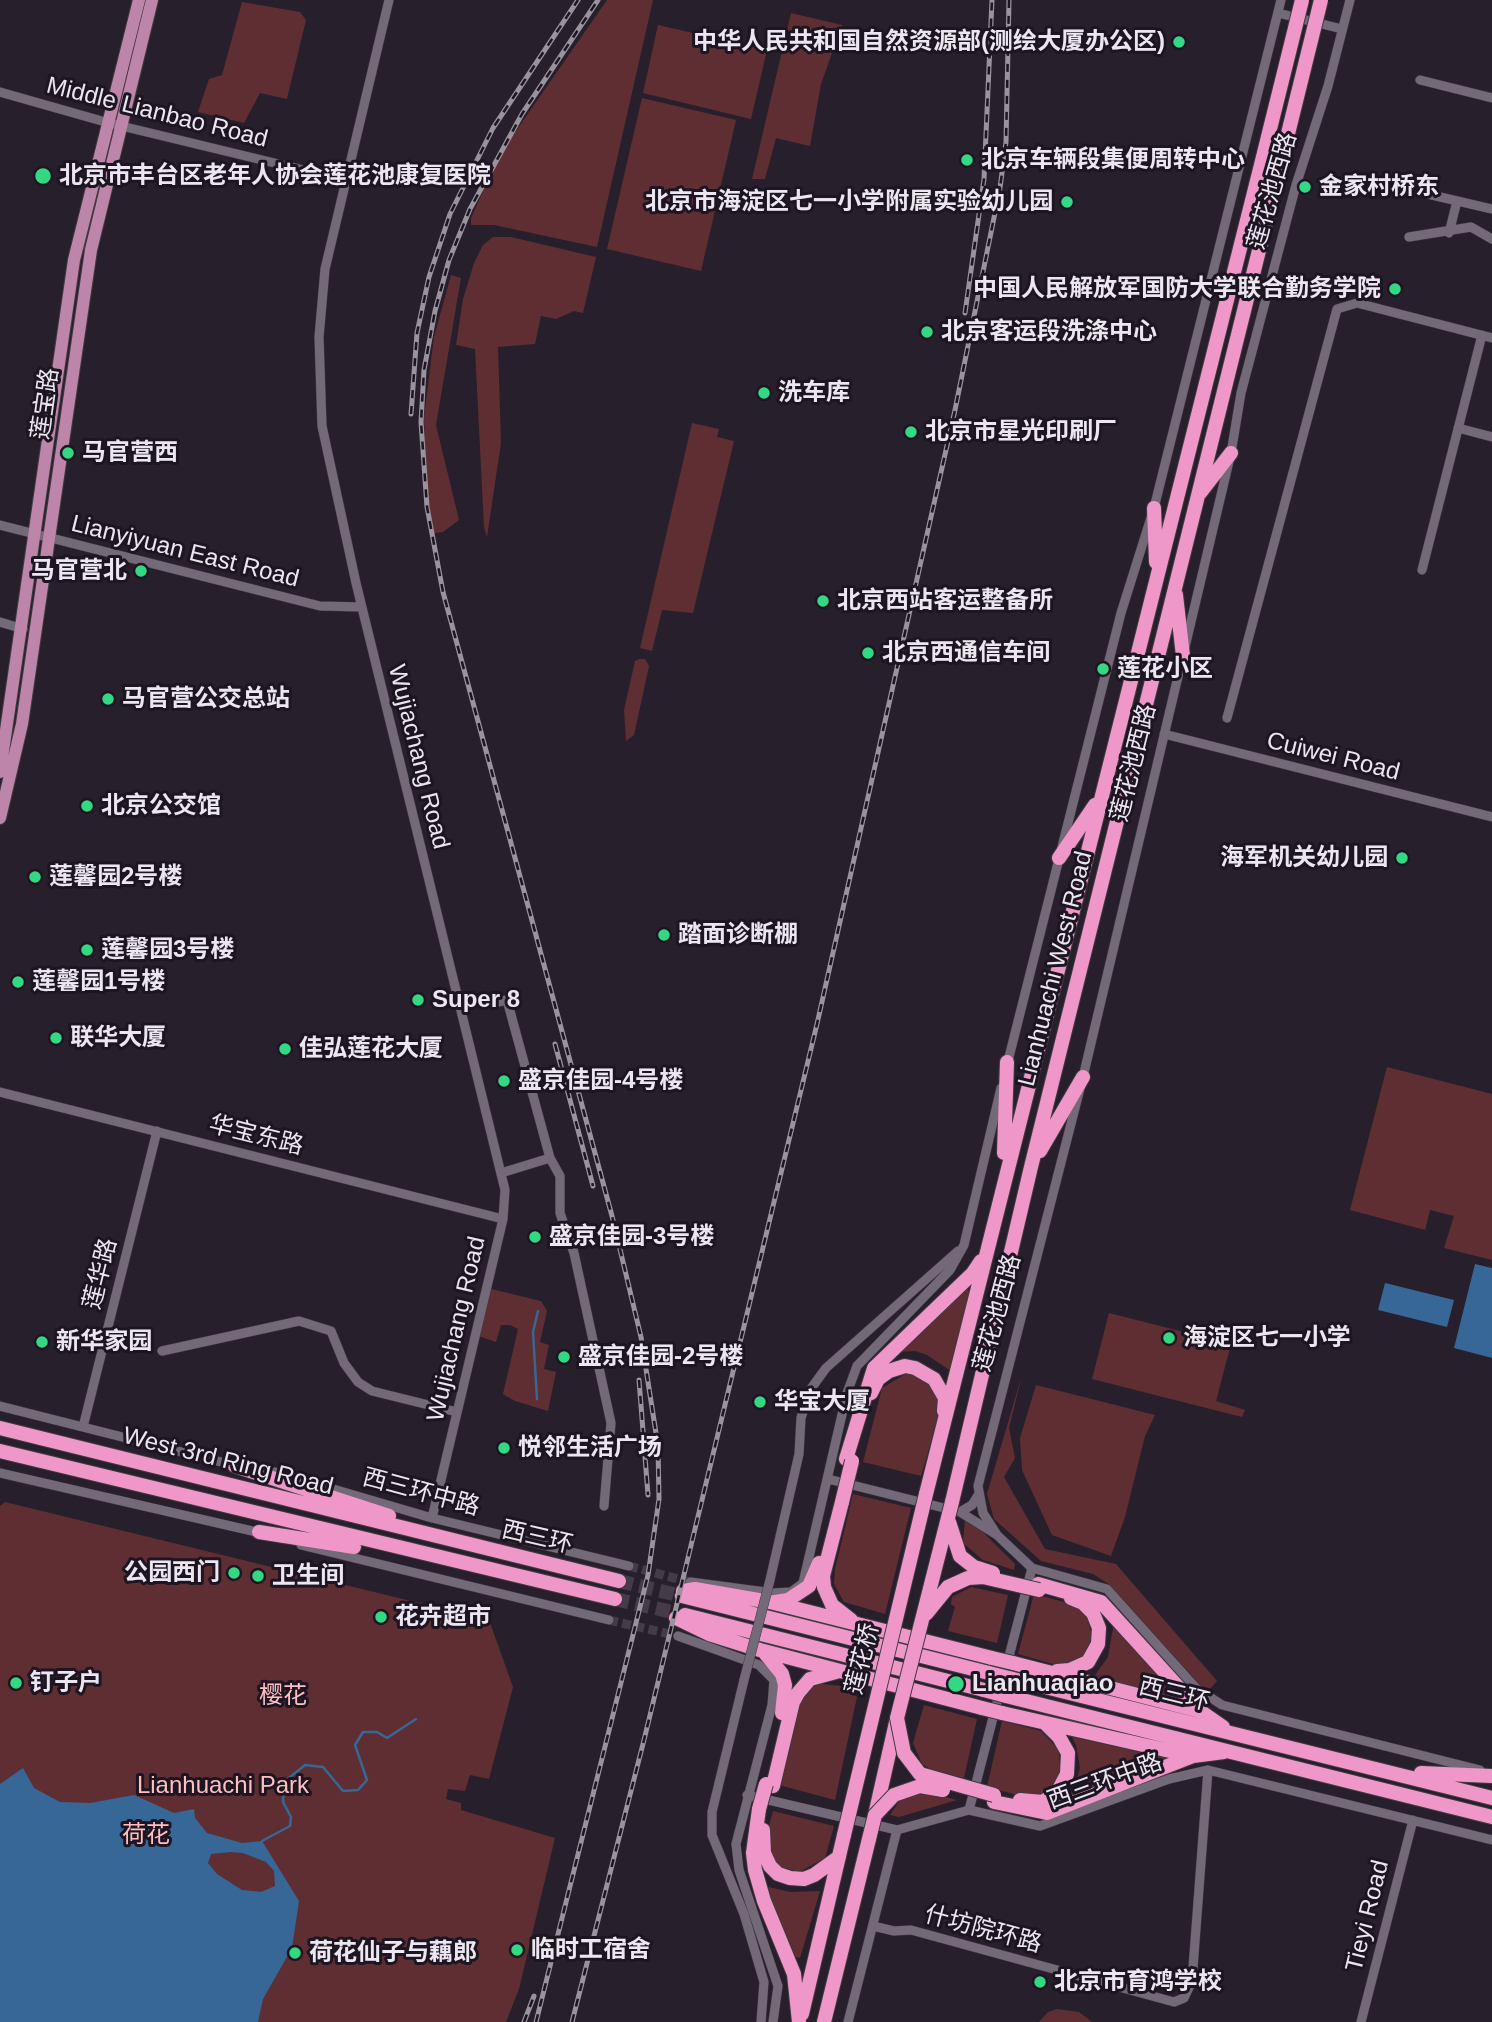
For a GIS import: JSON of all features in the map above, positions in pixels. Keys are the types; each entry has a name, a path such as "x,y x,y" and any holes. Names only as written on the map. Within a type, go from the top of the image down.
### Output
{"highway":[{"name":"Lianhuachi West Road","path":"926,1494 1302,0"},
{"name":"Lianhuachi West Road","path":"953,1510 1031,1167 1321,0"},
{"path":"1197,496 1231,453"},
{"path":"1154,508 1156,579"},
{"path":"1175,585 1183,656"},
{"path":"1059,858 1101,795"},
{"path":"1003,1182 1007,1062"},
{"path":"1031,1167 1083,1077"},
{"path":"865,1627 842,1615 832,1605 824,1587 823,1576 849,1460 874,1368 973,1273 989,1248"},
{"path":"849,1460 869,1398 878,1379 889,1371 905,1366 915,1368 934,1379 944,1398 944,1427"},
{"name":"West 3rd Ring Road","path":"0,1428 444,1540"},
{"name":"West 3rd Ring Road","path":"0,1451 441,1558"},
{"path":"235,1466 349,1506 410,1521 444,1540"},
{"name":"莲花桥","path":"800,2022 926,1494"},
{"path":"771,1602 800,1594 816,1577 840,1500"},
{"path":"953,1510 960,1556 974,1567 1083,1603 1093,1613 1098,1628 1098,1644 1088,1662 1070,1670 1041,1671"},
{"path":"824,2022 897,1718 953,1510"},
{"path":"259,1532 340,1543 404,1559 441,1558"},
{"name":"西三环","path":"444,1540 619,1581"},
{"name":"西三环","path":"441,1558 615,1600"},
{"path":"923,1618 948,1587 968,1578 983,1577 1085,1595 1101,1602 1200,1711 1233,1733"},
{"path":"685,1590 695,1589 771,1602 865,1627 990,1666 1013,1664 1200,1711"},
{"name":"西三环","path":"685,1590 990,1666 1009,1678 1492,1798"},
{"name":"西三环","path":"760,1650 709,1634 677,1616 1233,1751"},
{"path":"760,1650 1002,1713 1193,1756"},
{"path":"760,1650 776,1664 785,1685 769,1785"},
{"path":"800,2022 794,1974 764,1901 753,1853 793,1702 810,1679 840,1671"},
{"path":"897,1718 904,1752 920,1774 1047,1813 1193,1756 1233,1751 1492,1817"},
{"path":"875,1815 894,1795 920,1786 994,1798 1043,1802 1058,1791 1067,1774 1068,1753 1059,1737 1044,1722"},
{"path":"1392,1772 1492,1774"},
{"path":"1454,1806 1492,1824"},
{"path":"763,1809 764,1853 778,1874 804,1879 839,1857"},
{"path":"830,2001 831,2022"}],"main road":[{"name":"莲宝路","path":"115,125 139,0"},
{"name":"莲宝路","path":"0,818 22,724 74,260 152,0"},
{"name":"莲宝路","path":"0,772 23,629 42,536"}],"street":[{"name":"Wujiachang Road","path":"389,0 325,269 319,337 322,413 362,607 505,1190 503,1219 432,1518"},
{"name":"莲花池西路","path":"828,1479 847,1393 857,1366 950,1270 964,1245 1007,1062 1121,613 1154,508 1282,0"},
{"name":"莲花池西路","path":"997,1535 983,1513 978,1486 990,1433 1083,1077 1231,453 1245,380 1296,185 1328,86 1350,0"},
{"path":"1278,13 1342,29"},
{"path":"1420,80 1492,99"},
{"name":"Middle Lianbao Road","path":"0,92 115,125 345,180"},
{"path":"1423,192 1492,209"},
{"path":"1449,233 1457,201"},
{"path":"1409,237 1449,233 1471,227 1492,239"},
{"path":"1227,718 1337,309 1357,303 1492,338"},
{"path":"1422,570 1482,335"},
{"path":"1458,428 1492,437"},
{"name":"Lianyiyuan East Road","path":"0,525 320,606 362,607"},
{"path":"0,622 23,629"},
{"name":"Cuiwei Road","path":"1164,734 1492,817"},
{"path":"489,1003 507,1000 550,1158 560,1176 560,1213 575,1253 611,1423 604,1506"},
{"name":"华宝东路","path":"0,1092 503,1219"},
{"name":"莲华路","path":"82,1427 157,1131"},
{"path":"501,1173 550,1158"},
{"path":"761,2022 764,1982 744,1914 712,1835 712,1812 799,1454 801,1418 810,1390 826,1368 964,1245"},
{"path":"162,1351 299,1321 331,1331 344,1363 358,1382 372,1391 457,1412"},
{"name":"西三环中路","path":"0,1406 235,1466 278,1473 432,1518 629,1566"},
{"path":"0,1473 259,1532 609,1620"},
{"path":"685,1590 791,1592 803,1583 828,1479 953,1510 997,1535 1032,1568 1107,1589 1196,1688 1222,1705 1492,1774"},
{"path":"953,1510 972,1505 979,1494"},
{"path":"969,1810 1032,1568"},
{"path":"678,1636 759,1665 774,1680 772,1705 736,1844 738,1870 778,1986 773,2022"},
{"name":"西三环中路","path":"747,1795 897,1830 969,1810 1040,1826 1169,1779 1208,1770 1492,1840"},
{"name":"什坊院环路","path":"873,1926 894,1931 911,1930 1174,2002 1184,1998 1192,1981 1208,1770"},
{"name":"Tieyi Road","path":"1361,2022 1413,1820"},
{"path":"848,2022 897,1830"},
{"path":"744,1914 755,1914"}],"green space":[{"path":"607,0 653,0 597,247 494,225 471,225 471,218 488,180 511,138"},
{"path":"242,2 300,12 306,20 287,99 260,93 244,123 198,112 209,79 222,75"},
{"path":"791,13 842,25 821,84 810,146 776,138 765,179 752,179"},
{"path":"658,25 767,50 751,119 643,93"},
{"path":"642,98 736,120 701,271 607,249"},
{"path":"493,237 511,237 596,257 583,313 574,311 556,319 541,316 535,344 498,347 501,443 487,537 484,527 475,349 456,345 463,299 474,263 483,245"},
{"path":"451,275 461,278 436,425 459,520 443,532 434,533 427,497 424,417 434,337"},
{"path":"692,423 719,429 717,437 734,441 693,613 662,610 652,651 640,648"},
{"path":"645,659 649,666 634,735 626,741 624,710 635,661"},
{"path":"1387,1067 1492,1094 1492,1260 1444,1248 1454,1216 1430,1210 1425,1230 1350,1210"},
{"path":"487,1288 541,1301 547,1311 540,1342 549,1345 544,1369 556,1372 548,1411 515,1401 503,1394 518,1329 501,1325 496,1342 475,1335"},
{"path":"967,1288 970,1293 951,1371 927,1355 915,1351 896,1352"},
{"path":"1109,1313 1231,1344 1216,1401 1245,1410 1242,1417 1092,1379"},
{"path":"909,1372 930,1382 941,1408 921,1476 863,1462 882,1388"},
{"path":"1022,1375 1009,1428 1015,1458 1004,1477 1045,1549 1116,1564 1217,1681 1210,1689 1202,1687 1110,1585 1093,1574 1041,1561 994,1519 987,1494"},
{"path":"1036,1385 1155,1415 1145,1436 1125,1517 1111,1556 1052,1535 1022,1470 1020,1438"},
{"path":"853,1494 911,1508 885,1614 844,1602 834,1584 835,1569"},
{"name":"Lianhuachi Park","path":"5,1502 489,1620 513,1687 489,1779 470,1775 465,1791 448,1789 446,1799 461,1803 461,1810 555,1838 519,1989 506,2022 0,2022 0,1506"},
{"path":"965,1519 977,1526 1015,1564 1014,1570 983,1560 963,1543"},
{"path":"971,1587 1008,1595 997,1643 948,1631 955,1607 951,1604 952,1597"},
{"path":"1034,1594 1079,1606 1085,1611 1094,1642 1079,1662 1060,1666 1018,1654"},
{"path":"1114,1623 1181,1698 1093,1678 1108,1657"},
{"path":"821,1684 842,1686 857,1697 835,1800 779,1785 800,1699 811,1687"},
{"path":"924,1705 977,1719 964,1778 932,1770 922,1764 913,1743"},
{"path":"1002,1721 1041,1731 1059,1750 1060,1777 1044,1795 1033,1799 987,1787"},
{"path":"1072,1737 1167,1758 1068,1798 1080,1768"},
{"path":"913,1791 957,1800 899,1817 890,1815 900,1800"},
{"path":"773,1811 834,1826 825,1858 799,1872 777,1866 771,1861 768,1829"},
{"path":"769,1887 790,1892 820,1891 800,1958 793,1956 767,1892"},
{"path":"1057,2009 1079,2012 1092,2022 1039,2022 1048,2012"}],"water":[{"path":"1475,1264 1492,1268 1492,1358 1454,1348"},
{"path":"1385,1283 1454,1300 1447,1327 1378,1310"},
{"path":"23,1768 34,1788 60,1802 90,1803 134,1795 174,1813 194,1809 195,1818 207,1833 242,1843 262,1841 299,1901 292,1948 263,1999 258,2022 0,2022 0,1784","holes":["243,1853 266,1862 274,1871 275,1886 261,1892 242,1890 217,1874 208,1863 211,1854"]}],"waterway":[{"path":"537,1399 533,1332 538,1311"},
{"path":"262,1841 290,1826 291,1817 283,1802 284,1782 305,1765 323,1767 343,1791 358,1790 367,1780 355,1745 363,1732 377,1732 387,1738 416,1719"}],"tunnel":[{"path":"629,1566 690,1582"},
{"path":"619,1581 682,1596"},
{"path":"615,1599 677,1613"},
{"path":"609,1620 678,1636"}],"railway":[{"path":"411,414 417,333 429,277 450,214 493,128 578,0"},
{"path":"536,2022 648,1575 659,1499 658,1446 641,1337 612,1216 443,592 427,507 421,422 424,370 435,311 449,260 470,209 522,114 598,0"},
{"path":"965,313 984,179 992,0"},
{"path":"572,2022 645,1736 817,1024 955,410 1000,188 1006,142 1009,0"},
{"path":"555,1044 593,1186"},
{"path":"639,1380 648,1495"},
{"path":"524,2022 534,1996"}],"place":[{"name":"中华人民共和国自然资源部(测绘大厦办公区)","path":"1179,42"},
{"name":"北京车辆段集便周转中心","path":"967,160"},
{"name":"北京市丰台区老年人协会莲花池康复医院","path":"43,176"},
{"name":"金家村桥东","path":"1305,187"},
{"name":"北京市海淀区七一小学附属实验幼儿园","path":"1067,202"},
{"name":"中国人民解放军国防大学联合勤务学院","path":"1395,289"},
{"name":"北京客运段洗涤中心","path":"927,332"},
{"name":"洗车库","path":"764,393"},
{"name":"北京市星光印刷厂","path":"911,432"},
{"name":"马官营西","path":"68,453"},
{"name":"马官营北","path":"141,571"},
{"name":"北京西站客运整备所","path":"823,601"},
{"name":"北京西通信车间","path":"868,653"},
{"name":"莲花小区","path":"1103,669"},
{"name":"马官营公交总站","path":"108,699"},
{"name":"北京公交馆","path":"87,806"},
{"name":"海军机关幼儿园","path":"1402,858"},
{"name":"莲馨园2号楼","path":"35,877"},
{"name":"踏面诊断棚","path":"664,935"},
{"name":"莲馨园3号楼","path":"87,950"},
{"name":"莲馨园1号楼","path":"18,982"},
{"name":"Super 8","path":"418,1000"},
{"name":"联华大厦","path":"56,1038"},
{"name":"佳弘莲花大厦","path":"285,1049"},
{"name":"盛京佳园-4号楼","path":"504,1081"},
{"name":"盛京佳园-3号楼","path":"535,1237"},
{"name":"海淀区七一小学","path":"1169,1338"},
{"name":"新华家园","path":"42,1342"},
{"name":"盛京佳园-2号楼","path":"564,1357"},
{"name":"华宝大厦","path":"760,1402"},
{"name":"悦邻生活广场","path":"504,1448"},
{"name":"公园西门","path":"234,1573"},
{"name":"卫生间","path":"258,1576"},
{"name":"花卉超市","path":"381,1617"},
{"name":"钉子户","path":"16,1683"},
{"name":"Lianhuaqiao","path":"956,1684"},
{"name":"临时工宿舍","path":"517,1950"},
{"name":"荷花仙子与藕郎","path":"295,1953"},
{"name":"北京市育鸿学校","path":"1040,1982"}],"park label":[{"name":"樱花","path":"283,1696"},
{"name":"荷花","path":"146,1835"}]}
